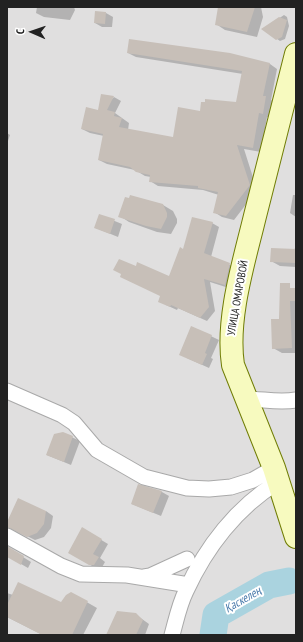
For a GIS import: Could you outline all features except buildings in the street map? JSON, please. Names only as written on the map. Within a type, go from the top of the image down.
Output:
[{"type":"street","name":"УЛИЦА ОМАРОВОЙ","points":[[296,54],[242,271],[231,333],[233,365],[245,399],[276,475],[296,537]]},
{"type":"street","points":[[7,391],[62,415],[74,423],[97,450],[144,477],[187,488],[209,489],[231,487],[276,475]]},
{"type":"street","points":[[245,399],[261,399],[282,403],[296,400]]},
{"type":"street","points":[[172,635],[189,585],[213,543],[238,514],[264,491],[276,475]]},
{"type":"street","points":[[7,536],[61,566],[82,574],[127,575],[189,585]]},
{"type":"street","points":[[139,577],[150,576],[187,559]]},
{"type":"shaded area","points":[[7,7],[296,7],[296,635],[7,635]]},
{"type":"waterway","name":"Қаскелең","points":[[213,635],[216,615],[269,585],[289,581]]}]
